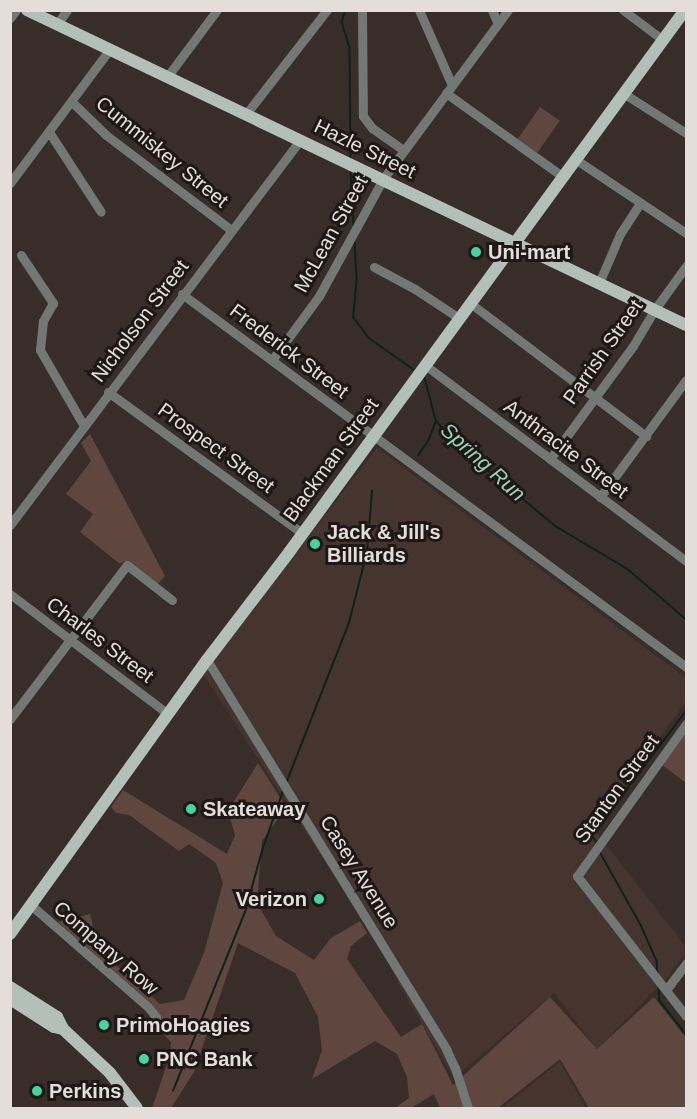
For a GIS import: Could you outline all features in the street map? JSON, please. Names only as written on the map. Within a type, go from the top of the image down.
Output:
[{"type":"main road","name":"Hazle Street","points":[[27,10],[687,325]]},
{"type":"main road","name":"Blackman Street","points":[[10,934],[207,660],[302,534],[685,10]]},
{"type":"main road","points":[[10,980],[57,1017],[63,1029],[98,1059],[137,1108]]},
{"type":"main road","points":[[10,987],[27,995]]},
{"type":"main road","points":[[10,999],[54,1027],[63,1029]]},
{"type":"street","points":[[10,18],[16,10]]},
{"type":"street","points":[[57,24],[67,10]]},
{"type":"street","points":[[167,77],[217,10]]},
{"type":"street","points":[[246,114],[327,10]]},
{"type":"street","points":[[362,10],[363,116],[372,128],[404,150]]},
{"type":"street","points":[[419,10],[449,89],[562,176]]},
{"type":"street","points":[[492,10],[498,24]]},
{"type":"street","name":"McLean Street","points":[[272,360],[319,296],[383,179],[508,10]]},
{"type":"street","points":[[623,10],[663,40]]},
{"type":"street","points":[[10,183],[110,49]]},
{"type":"street","points":[[623,93],[687,133]]},
{"type":"street","name":"Cummiskey Street","points":[[72,102],[106,135],[231,230]]},
{"type":"street","points":[[49,132],[101,212]]},
{"type":"street","name":"Nicholson Street","points":[[10,525],[300,140]]},
{"type":"street","points":[[575,159],[687,233]]},
{"type":"street","points":[[599,283],[620,234],[640,203]]},
{"type":"street","points":[[21,255],[53,303],[43,321],[40,350],[84,426]]},
{"type":"street","name":"Parrish Street","points":[[550,459],[633,346],[655,309],[687,266]]},
{"type":"street","points":[[374,267],[415,289],[459,318]]},
{"type":"street","name":"Frederick Street","points":[[182,294],[687,667]]},
{"type":"street","points":[[470,303],[646,436]]},
{"type":"street","name":"Anthracite Street","points":[[421,371],[550,459],[687,561]]},
{"type":"street","points":[[600,496],[687,380]]},
{"type":"street","name":"Prospect Street","points":[[108,392],[302,534]]},
{"type":"street","points":[[10,719],[127,565],[172,600]]},
{"type":"street","name":"Charles Street","points":[[10,594],[168,714]]},
{"type":"street","name":"Casey Avenue","points":[[207,660],[446,1049],[468,1108]]},
{"type":"street","name":"Stanton Street","points":[[663,986],[577,876],[687,724]]},
{"type":"street","name":"Company Row","points":[[32,906],[148,1007],[156,1017]]},
{"type":"street","points":[[687,963],[663,986],[687,1016]]},
{"type":"shaded area","points":[[540,107],[560,121],[537,153],[518,139]]},
{"type":"shaded area","points":[[90,434],[165,576],[158,584],[125,561],[120,564],[80,532],[93,514],[66,494],[91,461],[81,443]]},
{"type":"shaded area","points":[[377,448],[686,678],[686,702],[593,828],[686,947],[686,952],[665,980],[597,1049],[554,993],[454,1078],[374,937],[203,674]]},
{"type":"shaded area","points":[[686,729],[686,783],[661,764]]},
{"type":"shaded area","points":[[258,763],[286,807],[262,841],[257,903],[276,936],[314,960],[331,938],[360,921],[367,933],[351,946],[347,959],[401,1037],[422,1024],[453,1085],[550,997],[597,1049],[654,997],[686,1038],[686,1108],[589,1108],[560,1059],[498,1108],[440,1108],[434,1094],[411,1108],[395,1108],[409,1098],[407,1077],[397,1054],[375,1041],[312,1079],[322,1050],[318,1017],[295,973],[238,943],[194,1072],[171,1108],[152,1108],[170,1056],[171,1042],[156,1027],[160,1015],[58,922],[90,914],[94,930],[87,932],[97,948],[160,1004],[184,1000],[204,953],[223,883],[216,863],[189,844],[179,851],[129,815],[116,813],[111,807],[123,790],[227,854],[235,835],[228,811]]},
{"type":"shaded area","points":[[560,1062],[586,1108],[502,1108]]},
{"type":"waterway","name":"Spring Run","points":[[346,10],[342,22],[350,48],[351,158]]},
{"type":"waterway","name":"Spring Run","points":[[351,172],[354,224]]},
{"type":"waterway","name":"Spring Run","points":[[355,241],[357,280],[354,318],[369,338],[416,371]]},
{"type":"waterway","name":"Spring Run","points":[[425,378],[436,420],[451,440],[557,527],[629,570],[686,619]]},
{"type":"waterway","points":[[418,456],[429,439],[436,421]]},
{"type":"waterway","points":[[287,781],[349,623],[367,552],[372,491]]},
{"type":"waterway","name":"Spring Run","points":[[596,842],[592,835],[686,711]]},
{"type":"waterway","points":[[173,1091],[246,909],[262,851],[283,791]]},
{"type":"waterway","name":"Spring Run","points":[[600,852],[641,925],[657,961],[658,974]]},
{"type":"waterway","name":"Spring Run","points":[[659,988],[660,1001],[686,1034]]},
{"type":"place","name":"Uni-mart","points":[[476,252]]},
{"type":"place","name":"Jack & Jill's Billiards","points":[[315,544]]},
{"type":"place","name":"Skateaway","points":[[191,809]]},
{"type":"place","name":"Verizon","points":[[319,899]]},
{"type":"place","name":"PrimoHoagies","points":[[104,1025]]},
{"type":"place","name":"PNC Bank","points":[[144,1059]]},
{"type":"place","name":"Perkins","points":[[37,1091]]}]
